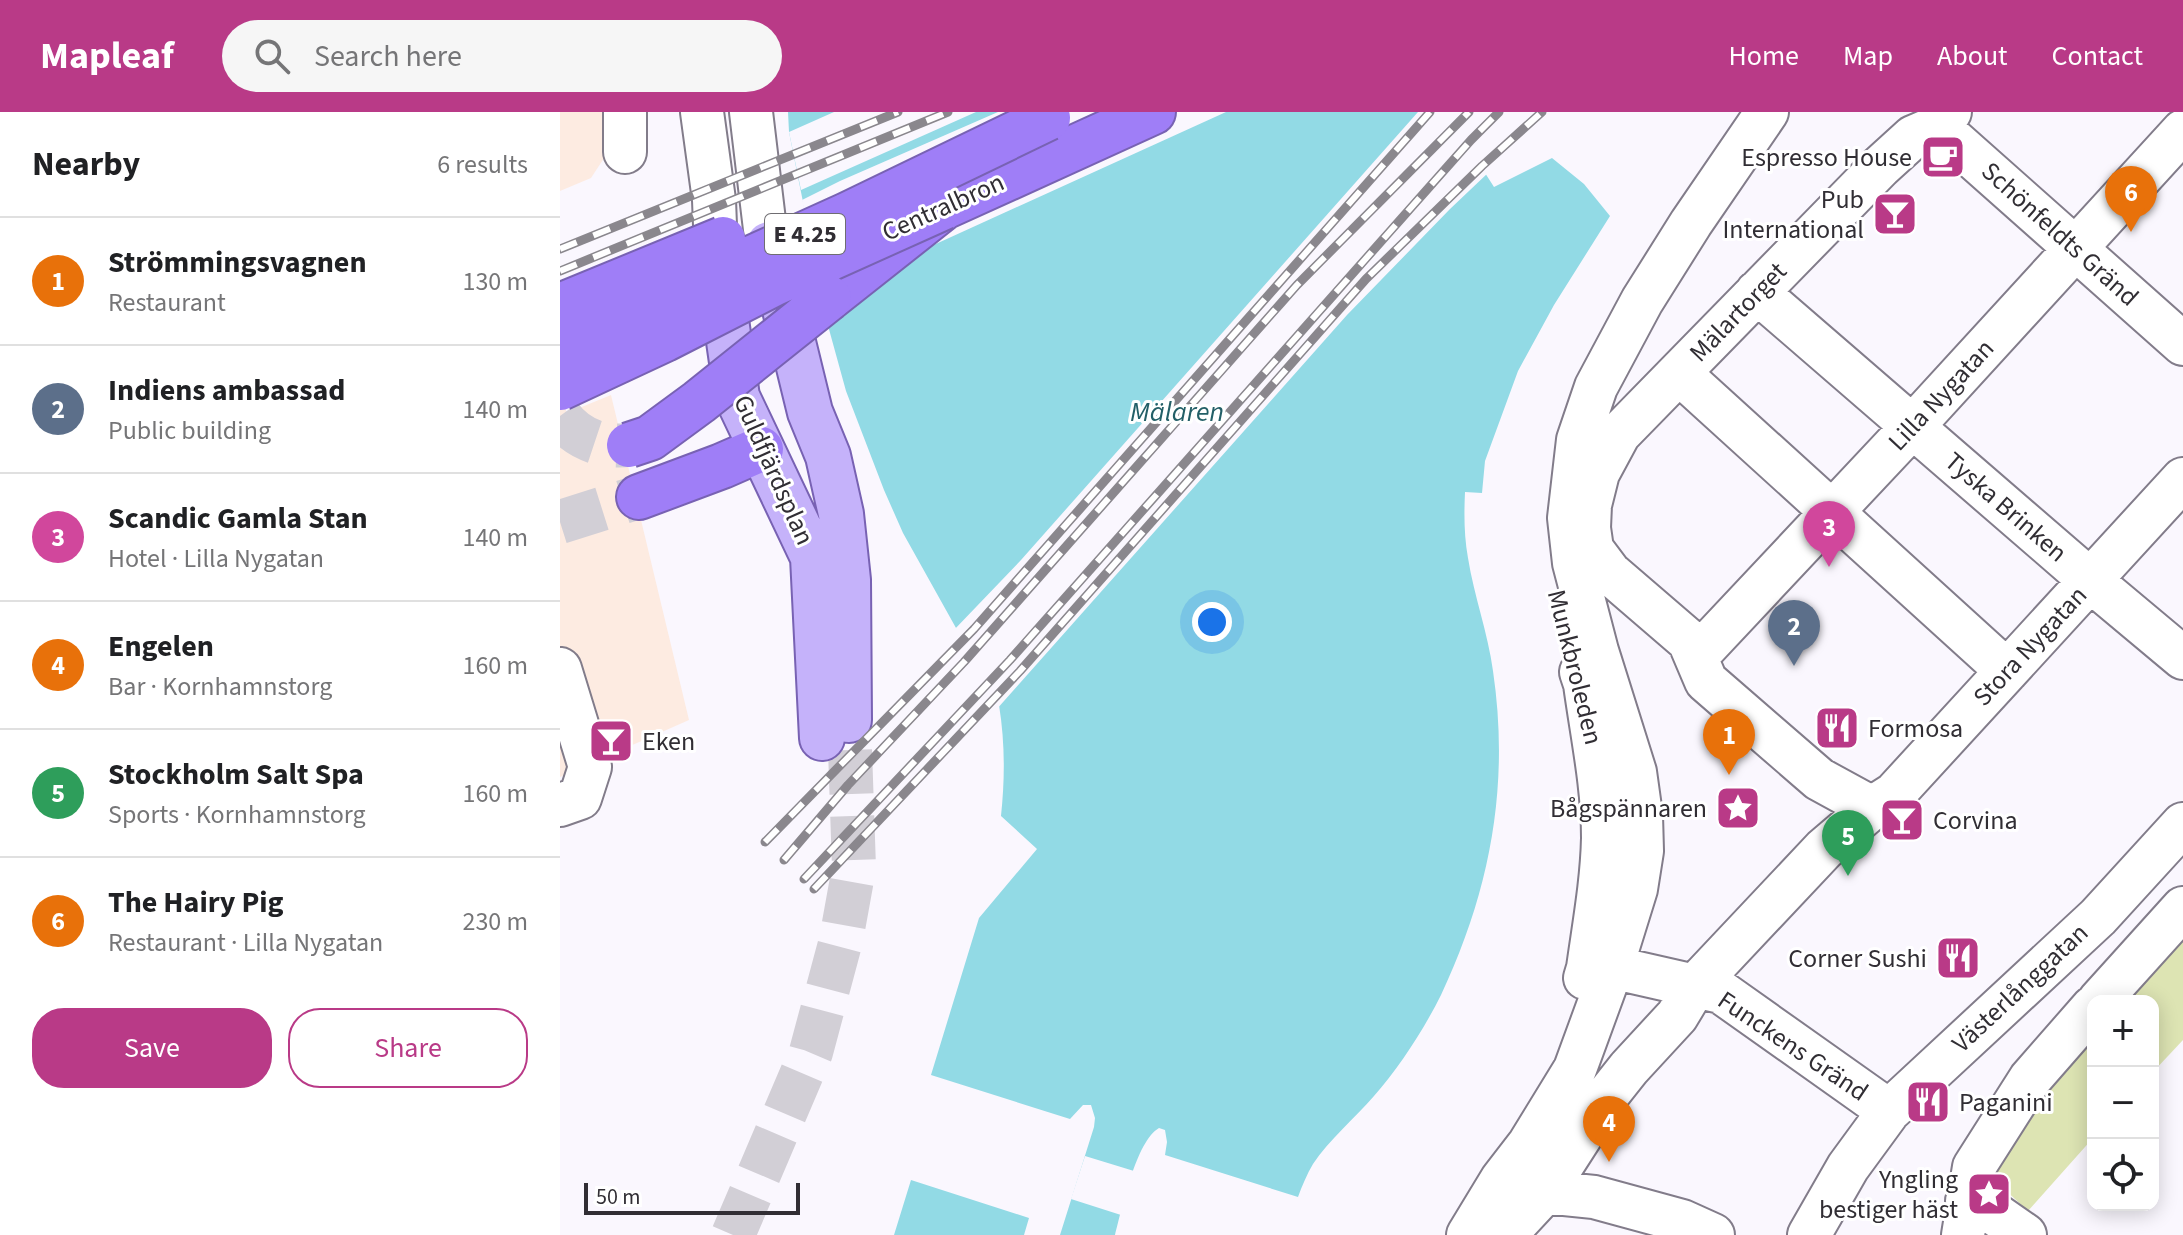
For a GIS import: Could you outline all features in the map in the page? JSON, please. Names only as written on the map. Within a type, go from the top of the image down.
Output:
[{"type":"highway","name":"Centralbron","points":[[560,388],[775,283],[1153,112]]},
{"type":"highway","points":[[560,308],[840,191],[1054,115]]},
{"type":"highway","name":"Centralbron","points":[[560,345],[847,215],[1054,115]]},
{"type":"highway","points":[[629,445],[650,438],[699,402],[944,207]]},
{"type":"highway","points":[[560,308],[716,251]]},
{"type":"highway","points":[[639,497],[761,449]]},
{"type":"main road","points":[[716,251],[765,229]]},
{"type":"main road","name":"Guldfjärdsplan","points":[[716,251],[737,397],[813,557],[835,729],[848,580],[841,514],[828,456],[810,412],[765,229]]},
{"type":"main road","points":[[761,449],[810,412]]},
{"type":"street","points":[[702,112],[714,200],[716,251]]},
{"type":"street","points":[[751,112],[765,229]]},
{"type":"street","points":[[779,112],[787,172]]},
{"type":"street","name":"Munkbroleden","points":[[1449,1235],[1480,1178],[1528,1107],[1559,1052],[1588,968],[1600,881],[1603,838],[1599,769],[1585,684],[1543,534],[1541,506],[1546,474],[1559,427],[1583,373],[1681,189],[1734,112]]},
{"type":"street","name":"Munkbroleden","points":[[1468,1235],[1575,1069],[1636,889],[1642,851],[1635,772],[1597,651],[1574,563],[1569,518],[1578,440],[1596,387],[1642,301],[1767,112]]},
{"type":"street","name":"Mälartorget","points":[[1696,657],[1689,641],[1610,573],[1592,549],[1590,505],[1598,473],[1619,434],[1757,292],[1880,167],[1913,137],[1942,120]]},
{"type":"street","name":"Schönfeldts Gränd","points":[[1942,120],[1942,130],[2183,344]]},
{"type":"street","name":"Lilla Nygatan","points":[[1696,657],[2183,131]]},
{"type":"street","name":"Tyska Brinken","points":[[1757,292],[2183,658]]},
{"type":"street","points":[[1679,373],[2007,671]]},
{"type":"street","name":"Stora Nygatan","points":[[1505,1235],[1545,1192],[1606,1097],[1677,1016],[1695,986],[1824,849],[1872,808],[1894,794],[2183,479]]},
{"type":"street","points":[[1696,657],[1706,681],[1819,779],[1872,808]]},
{"type":"street","points":[[560,669],[590,767],[570,802]]},
{"type":"street","points":[[1819,779],[1824,849]]},
{"type":"street","name":"Västerlånggatan","points":[[1809,1235],[1848,1167],[1889,1111],[2098,917],[2183,824]]},
{"type":"street","points":[[2104,995],[2183,908]]},
{"type":"street","name":"Funckens Gränd","points":[[1611,967],[1721,992],[1889,1111]]},
{"type":"street","points":[[2025,1235],[1989,1210],[1965,1218],[1974,1167],[2030,1079],[2087,1014]]},
{"type":"street","points":[[1502,1179],[1545,1192],[1594,1197],[1682,1221],[1713,1235]]},
{"type":"shaded area","points":[[560,112],[608,112],[610,149],[591,178],[560,191]]},
{"type":"shaded area","points":[[611,395],[689,720],[560,777],[560,396],[567,413]]},
{"type":"green space","points":[[2183,916],[2183,1040],[2159,1066],[2159,995],[2115,995]]},
{"type":"green space","points":[[2087,1030],[2087,1145],[2028,1211],[1989,1175]]},
{"type":"water","name":"Mälaren","points":[[788,112],[1446,112],[1494,187],[1552,158],[1584,184],[1610,216],[1554,305],[1518,371],[1485,461],[1482,493],[1465,492],[1467,550],[1493,671],[1499,756],[1492,837],[1472,917],[1441,995],[1419,1035],[1383,1085],[1319,1155],[1298,1197],[1165,1155],[1165,1130],[1159,1128],[1143,1147],[1137,1161],[1115,1235],[1060,1235],[1094,1127],[1091,1105],[1083,1105],[1070,1119],[931,1075],[979,918],[1037,849],[1001,816],[1004,760],[999,705],[903,533],[846,391],[827,322],[789,132]]},
{"type":"water","points":[[911,1180],[1029,1218],[1024,1235],[894,1235]]},
{"type":"pier","points":[[834,112],[976,112],[801,190],[789,132]]},
{"type":"pier","points":[[998,112],[1226,112],[905,258],[827,317],[802,200]]},
{"type":"pier","points":[[1418,112],[1451,112],[1489,172],[1347,315],[996,710],[953,631],[1021,560]]},
{"type":"pier","points":[[1085,1156],[1134,1171],[1121,1215],[1071,1199]]},
{"type":"tunnel","points":[[560,416],[574,431],[591,440],[609,445],[629,445]]},
{"type":"tunnel","points":[[560,522],[639,497]]},
{"type":"tunnel","points":[[733,1235],[811,1052],[841,940],[854,868],[849,720]]},
{"type":"railway","points":[[560,249],[898,112]]},
{"type":"railway","points":[[560,271],[948,112]]},
{"type":"railway","points":[[765,842],[974,629],[1430,112]]},
{"type":"railway","points":[[784,860],[848,785],[964,662],[1297,285],[1469,112]]},
{"type":"railway","points":[[804,879],[1010,660],[1499,112]]},
{"type":"railway","points":[[814,889],[1020,671],[1366,279],[1542,112]]},
{"type":"place","name":"Espresso House","points":[[1943,157]]},
{"type":"place","name":"Pub International","points":[[1895,214]]},
{"type":"place","name":"The Hairy Pig","points":[[2131,232]]},
{"type":"place","name":"Scandic Gamla Stan","points":[[1829,567]]},
{"type":"place","name":"Indiens ambassad","points":[[1794,666]]},
{"type":"place","name":"Formosa","points":[[1837,728]]},
{"type":"place","name":"Eken","points":[[611,741]]},
{"type":"place","name":"Strömmingsvagnen","points":[[1729,775]]},
{"type":"place","name":"Bågspännaren","points":[[1738,808]]},
{"type":"place","name":"Corvina","points":[[1902,820]]},
{"type":"place","name":"Stockholm Salt Spa","points":[[1848,876]]},
{"type":"place","name":"Corner Sushi","points":[[1958,958]]},
{"type":"place","name":"Paganini","points":[[1928,1102]]},
{"type":"place","name":"Engelen","points":[[1609,1162]]},
{"type":"place","name":"Yngling bestiger häst","points":[[1989,1194]]}]
